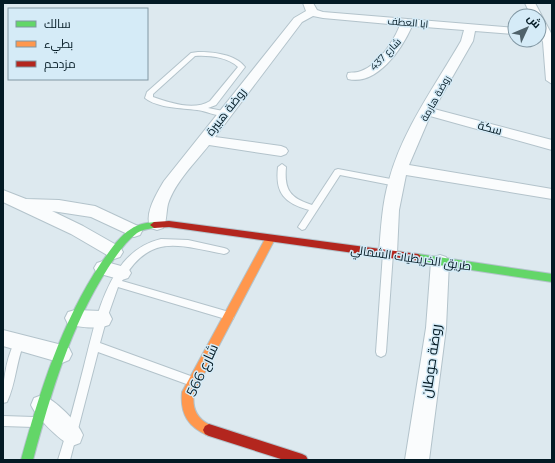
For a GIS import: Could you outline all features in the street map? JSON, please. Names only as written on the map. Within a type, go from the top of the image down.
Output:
[{"type":"street","name":"ابا العطف","points":[[310,7],[323,15],[371,15],[407,22],[507,30]]},
{"type":"street","name":"روضة هبيرة","points":[[157,224],[159,209],[164,195],[298,20],[310,7]]},
{"type":"street","name":"شارع 437","points":[[353,76],[364,74],[373,70],[402,35],[407,22]]},
{"type":"street","name":"روضة هارمة","points":[[388,253],[390,222],[398,176],[411,141],[467,41],[470,27]]},
{"type":"street","points":[[547,37],[550,48],[552,80]]},
{"type":"street","name":"سكة","points":[[427,111],[552,145]]},
{"type":"street","points":[[205,140],[281,151]]},
{"type":"street","points":[[398,176],[552,194]]},
{"type":"street","points":[[3,195],[76,230],[114,252]]},
{"type":"street","points":[[22,204],[62,206],[95,212],[134,231]]},
{"type":"street","points":[[27,459],[40,414],[75,318],[90,287],[124,239],[134,231],[157,224]]},
{"type":"street","name":"طريق الخريطيات الشمالي","points":[[157,224],[169,224],[270,239],[388,253],[552,278]]},
{"type":"street","name":"شارع 566","points":[[270,239],[188,392],[187,405],[191,418],[201,427],[302,460]]},
{"type":"street","name":"روضة حوطان","points":[[417,460],[436,328],[440,262]]},
{"type":"street","points":[[102,268],[119,278]]},
{"type":"street","points":[[75,318],[102,319]]},
{"type":"street","points":[[11,341],[62,354]]},
{"type":"street","points":[[40,414],[72,435]]},
{"type":"lane","points":[[198,109],[207,107],[213,103],[241,69],[240,62],[204,54],[193,54],[147,94],[151,99],[198,109],[225,114]]},
{"type":"lane","points":[[282,167],[281,181],[288,198],[294,203],[313,208]]},
{"type":"lane","points":[[302,227],[313,208],[338,172],[398,176]]},
{"type":"lane","points":[[64,460],[72,435],[106,303],[119,278],[136,254],[143,249],[160,243],[169,242],[224,251]]},
{"type":"lane","points":[[382,352],[388,253]]},
{"type":"lane","points":[[119,278],[229,316]]},
{"type":"lane","points":[[3,398],[9,384],[13,357],[11,341]]},
{"type":"lane","points":[[95,346],[194,382]]},
{"type":"lane","points":[[3,421],[40,414]]},
{"type":"traffic: fast","points":[[27,460],[50,381],[70,330],[82,305],[95,281],[123,240],[136,230],[154,225]]},
{"type":"traffic: fast","points":[[418,258],[552,278]]},
{"type":"traffic: slow","points":[[209,430],[198,424],[191,416],[187,399],[188,392],[270,239]]},
{"type":"traffic: jam","points":[[154,225],[169,224],[418,258]]},
{"type":"traffic: jam","points":[[209,430],[302,460]]}]
